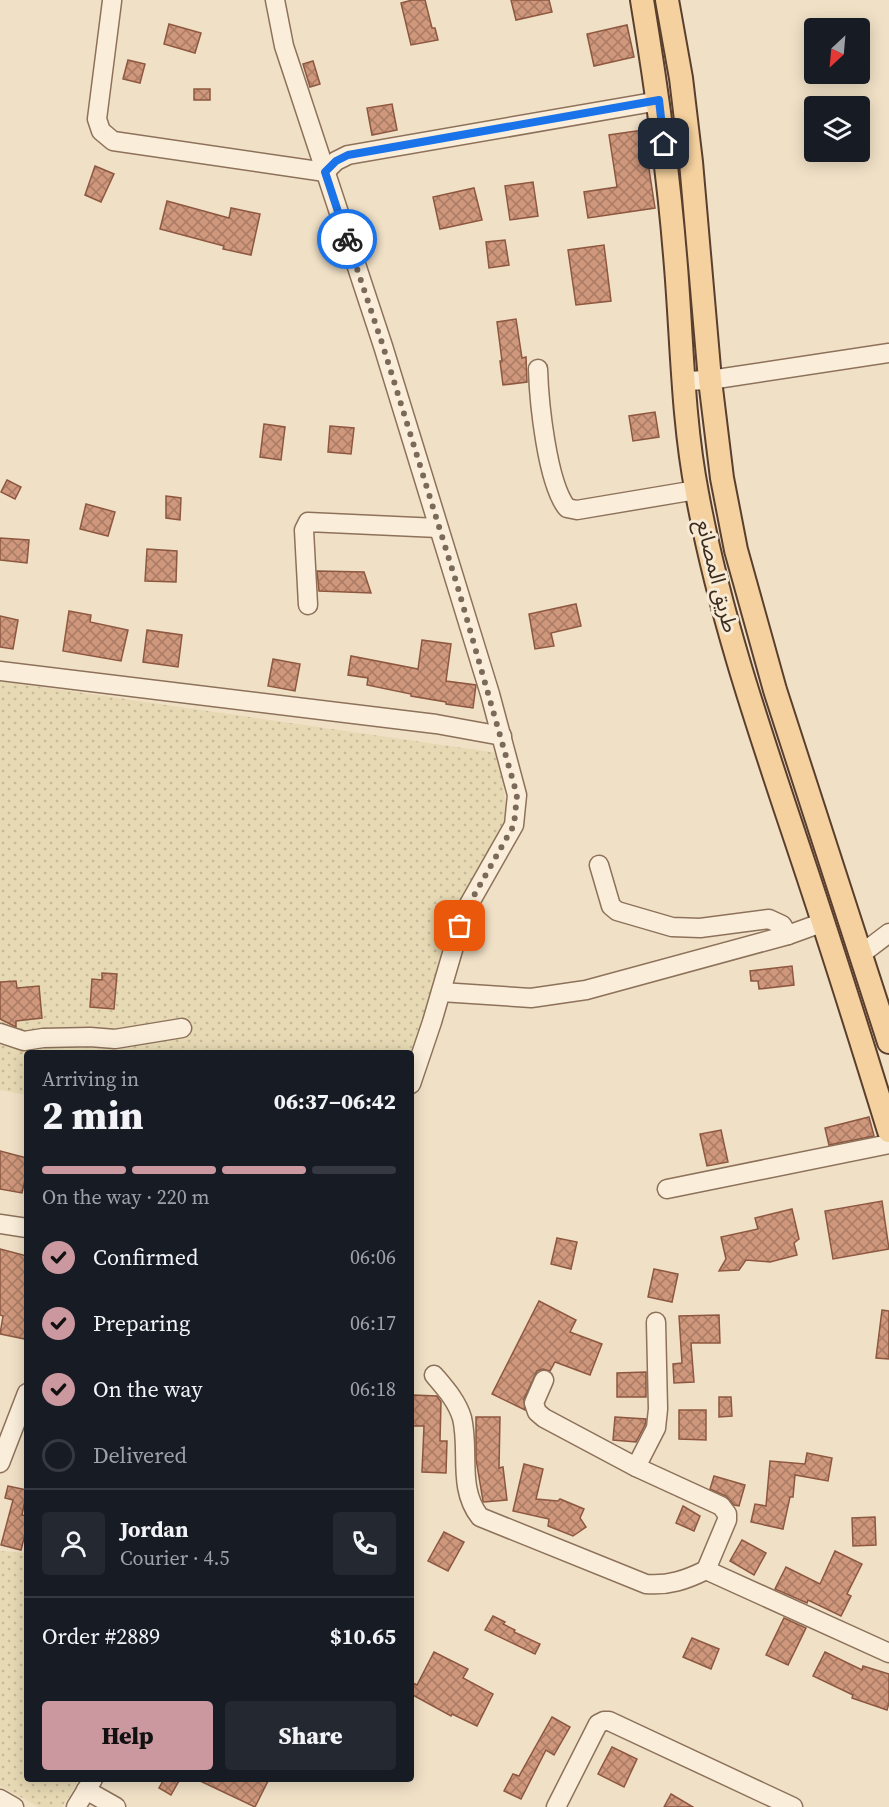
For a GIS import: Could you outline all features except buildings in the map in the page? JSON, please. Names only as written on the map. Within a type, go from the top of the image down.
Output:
[{"type":"main road","name":"طريق المصانع","points":[[642,0],[659,100],[696,490],[710,558],[749,699],[824,922],[889,1131]]},
{"type":"main road","name":"طريق المصانع","points":[[667,0],[681,78],[691,162],[710,380],[722,478],[736,550],[775,690],[889,1042]]},
{"type":"street","points":[[275,0],[284,46],[383,346],[502,736],[517,795],[514,825],[468,906],[456,937],[414,1075]]},
{"type":"street","points":[[112,1],[97,119],[101,131],[113,141],[325,172]]},
{"type":"street","points":[[325,172],[336,161],[348,155],[659,100]]},
{"type":"street","points":[[684,381],[710,380],[889,353]]},
{"type":"street","points":[[538,369],[549,460],[560,500],[567,508],[577,510],[696,490]]},
{"type":"street","points":[[308,605],[304,530],[308,522],[438,528]]},
{"type":"street","points":[[0,671],[436,724],[502,736]]},
{"type":"street","points":[[599,865],[611,906],[617,911],[672,927],[700,928],[769,919],[782,925],[788,935]]},
{"type":"street","points":[[441,992],[531,998],[586,990],[788,935],[824,922]]},
{"type":"street","points":[[860,955],[889,933]]},
{"type":"street","points":[[0,1033],[24,1041],[43,1038],[115,1039],[182,1028]]},
{"type":"street","points":[[667,1189],[889,1144]]},
{"type":"street","points":[[0,1224],[24,1228]]},
{"type":"street","points":[[636,1467],[656,1428],[656,1322]]},
{"type":"street","points":[[434,1376],[450,1393],[461,1416],[467,1494],[472,1507],[480,1516],[646,1584],[660,1586],[673,1583],[706,1570],[727,1520],[727,1514],[721,1506],[636,1467],[544,1418],[537,1412],[534,1403],[544,1380]]},
{"type":"street","points":[[0,1463],[24,1401]]},
{"type":"street","points":[[706,1570],[889,1653]]},
{"type":"street","points":[[556,1807],[598,1725],[604,1721],[609,1721],[756,1800],[793,1807]]},
{"type":"street","points":[[76,1807],[89,1785],[116,1807]]},
{"type":"street","points":[[0,1799],[15,1807]]},
{"type":"shaded area","points":[[0,681],[498,753],[507,813],[413,1050],[24,1050],[24,1094],[0,1090]]},
{"type":"shaded area","points":[[0,1551],[24,1553],[24,1782],[78,1782],[62,1807],[39,1807],[0,1786]]},
{"type":"way so far","points":[[347,239],[383,346],[458,588],[517,795],[514,825],[468,906],[460,926]]},
{"type":"route","points":[[347,239],[325,172],[336,161],[348,155],[659,100],[664,144]]}]
